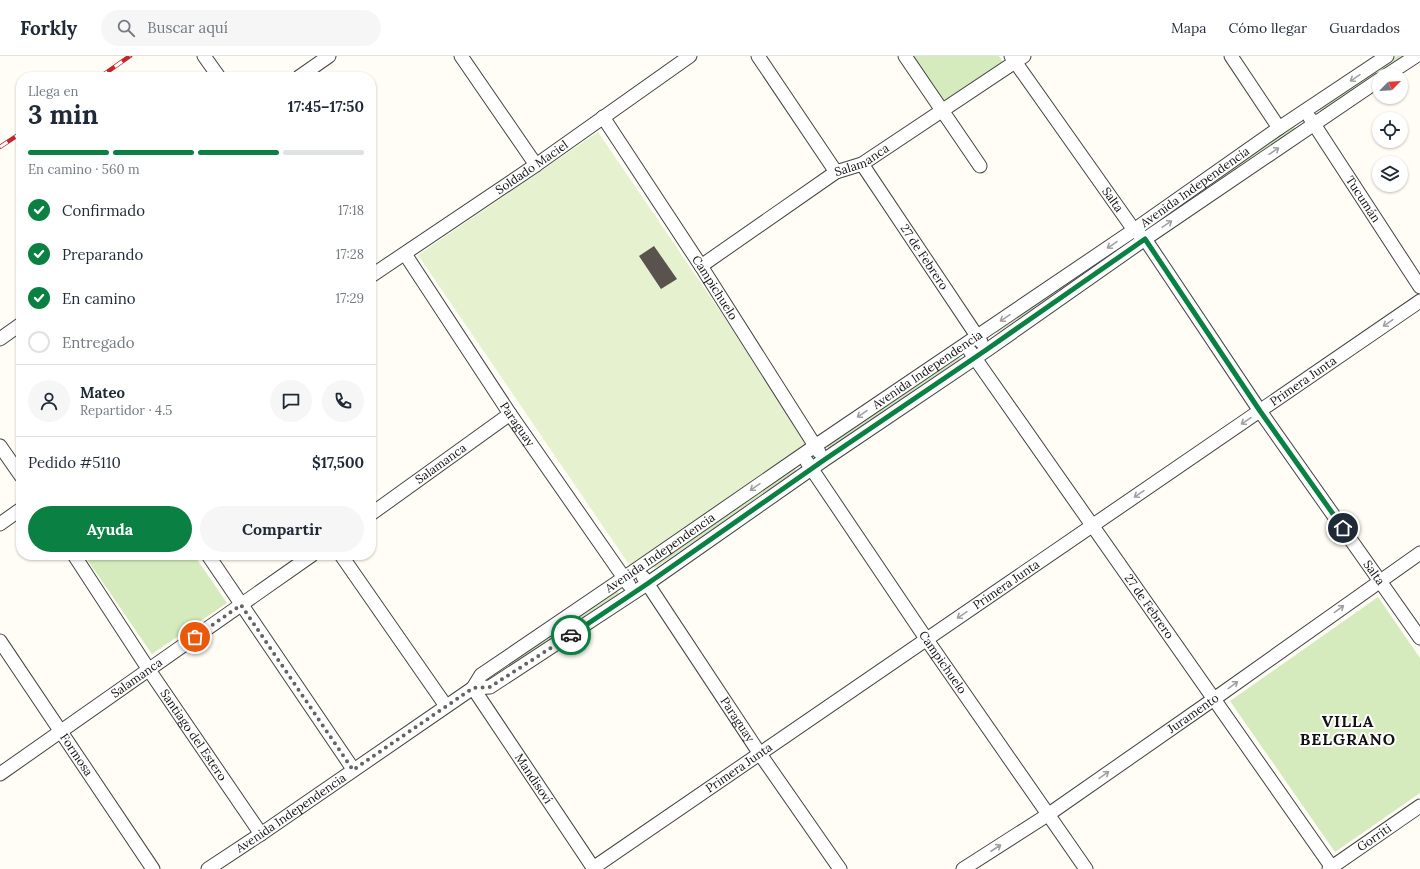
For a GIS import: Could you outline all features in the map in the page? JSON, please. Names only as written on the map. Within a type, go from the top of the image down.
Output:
[{"type":"street","points":[[204,56],[215,72]]},
{"type":"street","points":[[306,72],[329,56]]},
{"type":"street","points":[[461,56],[536,165]]},
{"type":"street","name":"Soldado Maciel","points":[[376,273],[536,165],[690,56]]},
{"type":"street","points":[[758,56],[836,172]]},
{"type":"street","points":[[905,56],[980,166]]},
{"type":"street","points":[[1231,56],[1279,128]]},
{"type":"street","name":"Avenida Independencia","points":[[208,869],[473,688],[481,675],[624,577],[638,569],[801,455],[1134,230],[1279,128],[1306,112],[1388,56]]},
{"type":"street","points":[[1398,68],[1416,56]]},
{"type":"street","name":"Salamanca","points":[[701,266],[836,172],[862,164],[1017,58]]},
{"type":"street","name":"Salta","points":[[1017,58],[1134,230],[1145,239],[1260,411],[1420,638]]},
{"type":"street","name":"Avenida Independencia","points":[[473,688],[490,687],[635,593],[812,468],[975,358],[1145,239],[1372,85]]},
{"type":"street","name":"Tucumán","points":[[1306,112],[1420,287]]},
{"type":"street","name":"Campichuelo","points":[[603,117],[701,266],[824,460]]},
{"type":"street","name":"27 de Febrero","points":[[862,164],[986,350]]},
{"type":"street","name":"Paraguay","points":[[405,254],[510,414],[635,593]]},
{"type":"street","name":"Primera Junta","points":[[593,869],[1420,301]]},
{"type":"street","points":[[0,339],[16,328]]},
{"type":"street","name":"27 de Febrero","points":[[966,344],[1331,868]]},
{"type":"street","name":"Salamanca","points":[[376,510],[510,414]]},
{"type":"street","points":[[0,446],[16,469]]},
{"type":"street","name":"Campichuelo","points":[[801,455],[812,468],[926,640],[1086,869]]},
{"type":"street","points":[[0,524],[16,513]]},
{"type":"street","name":"Juramento","points":[[963,869],[1049,814],[1420,553]]},
{"type":"street","name":"Santiago del Estero","points":[[77,560],[149,670],[260,834]]},
{"type":"street","points":[[211,560],[353,770]]},
{"type":"street","name":"Salamanca","points":[[0,774],[305,560]]},
{"type":"street","points":[[344,560],[446,706]]},
{"type":"street","name":"Paraguay","points":[[638,569],[760,754],[840,869]]},
{"type":"street","name":"Formosa","points":[[0,641],[153,869]]},
{"type":"street","name":"Mandisoví","points":[[473,688],[593,869]]},
{"type":"street","name":"Gorriti","points":[[1331,868],[1420,806]]},
{"type":"green space","points":[[913,56],[999,56],[1003,62],[945,102]]},
{"type":"green space","points":[[1397,56],[1404,56],[1386,68],[1379,68]]},
{"type":"green space","points":[[1372,73],[1372,78],[1321,112],[1319,108]]},
{"type":"green space","points":[[1294,126],[1296,129],[1153,227],[1151,223]]},
{"type":"green space","points":[[598,132],[810,443],[630,566],[418,255]]},
{"type":"green space","points":[[1127,241],[1129,244],[997,333],[995,330]]},
{"type":"green space","points":[[959,357],[961,360],[829,449],[827,446]]},
{"type":"green space","points":[[795,469],[797,472],[655,568],[652,565]]},
{"type":"green space","points":[[87,560],[197,560],[227,603],[152,654]]},
{"type":"green space","points":[[617,590],[619,594],[487,682],[485,679]]},
{"type":"green space","points":[[1378,597],[1420,658],[1420,793],[1335,852],[1230,701]]},
{"type":"building","points":[[654,246],[677,279],[661,289],[639,256]]},
{"type":"railway","points":[[107,72],[130,56]]},
{"type":"railway","points":[[0,147],[16,136]]},
{"type":"way so far","points":[[195,637],[241,605],[353,770],[473,688],[490,687],[571,635]]},
{"type":"district","name":"VILLA BELGRANO","points":[[1348,730]]},
{"type":"route","points":[[571,635],[1145,239],[1260,411],[1343,528]]}]
